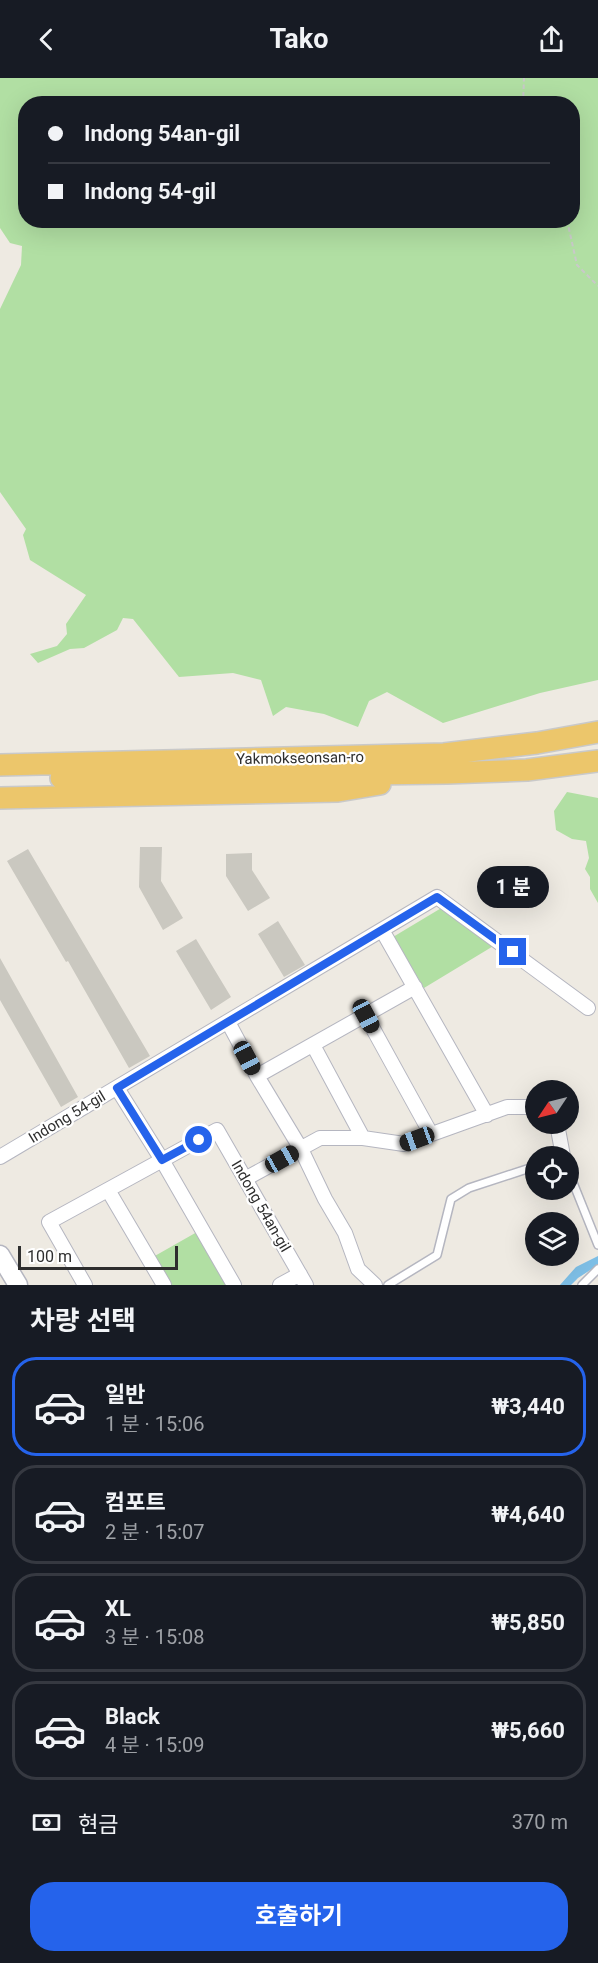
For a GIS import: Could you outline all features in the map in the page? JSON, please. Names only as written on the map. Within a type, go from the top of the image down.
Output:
[{"type":"highway","name":"Yakmokseonsan-ro","points":[[0,779],[445,764],[598,732]]},
{"type":"highway","points":[[0,753],[205,747],[445,764]]},
{"type":"highway","name":"Yakmokseonsan-ro","points":[[0,765],[445,764],[527,770],[598,761]]},
{"type":"highway","points":[[0,798],[338,792],[445,764]]},
{"type":"main road","points":[[0,1255],[18,1285]]},
{"type":"street","name":"Indong 54-gil","points":[[0,1157],[437,897],[593,1009]]},
{"type":"street","points":[[382,930],[487,1114]]},
{"type":"street","points":[[257,1076],[415,987]]},
{"type":"street","points":[[366,1016],[431,1134]]},
{"type":"street","points":[[228,1022],[301,1149],[325,1199],[345,1233],[358,1269],[375,1285]]},
{"type":"street","points":[[314,1045],[363,1138]]},
{"type":"street","points":[[117,1088],[162,1160],[234,1285]]},
{"type":"street","points":[[245,1179],[321,1138],[363,1138],[404,1144],[507,1107],[525,1107]]},
{"type":"street","name":"Indong 54an-gil","points":[[85,1285],[49,1222],[218,1130],[303,1279],[280,1285]]},
{"type":"street","points":[[108,1190],[164,1285]]},
{"type":"lane","points":[[388,1285],[437,1255],[451,1199],[469,1188],[525,1170]]},
{"type":"lane","points":[[579,1199],[598,1245]]},
{"type":"lane","points":[[582,1285],[598,1269]]},
{"type":"path","points":[[523,96],[524,78]]},
{"type":"path","points":[[569,228],[577,265],[598,286]]},
{"type":"green space","points":[[0,78],[598,78],[598,680],[540,693],[443,723],[387,692],[369,701],[358,727],[324,714],[286,707],[273,716],[261,680],[233,673],[179,677],[133,619],[123,618],[117,630],[84,648],[70,649],[38,663],[30,654],[57,646],[67,634],[66,624],[86,595],[30,560],[23,535],[26,529],[0,492],[0,309],[21,265],[22,246],[10,243],[0,228]]},
{"type":"green space","points":[[567,792],[598,798],[598,903],[590,889],[590,877],[585,869],[589,858],[586,841],[572,839],[556,830],[554,811]]},
{"type":"green space","points":[[443,907],[500,942],[424,988],[393,937]]},
{"type":"green space","points":[[197,1232],[228,1285],[170,1285],[153,1257]]},
{"type":"water","points":[[598,1256],[598,1265],[571,1285],[560,1285],[576,1267]]},
{"type":"building","points":[[140,847],[162,847],[161,881],[183,918],[163,930],[139,887]]},
{"type":"building","points":[[28,849],[150,1056],[129,1068],[7,861]]},
{"type":"building","points":[[252,853],[252,870],[270,898],[248,911],[226,876],[226,854]]},
{"type":"building","points":[[278,921],[305,965],[284,977],[258,934]]},
{"type":"building","points":[[196,939],[231,997],[211,1010],[176,951]]},
{"type":"building","points":[[0,958],[78,1097],[61,1107],[0,1000]]},
{"type":"route","points":[[199,1140],[162,1160],[117,1088],[437,897],[513,952]]}]
